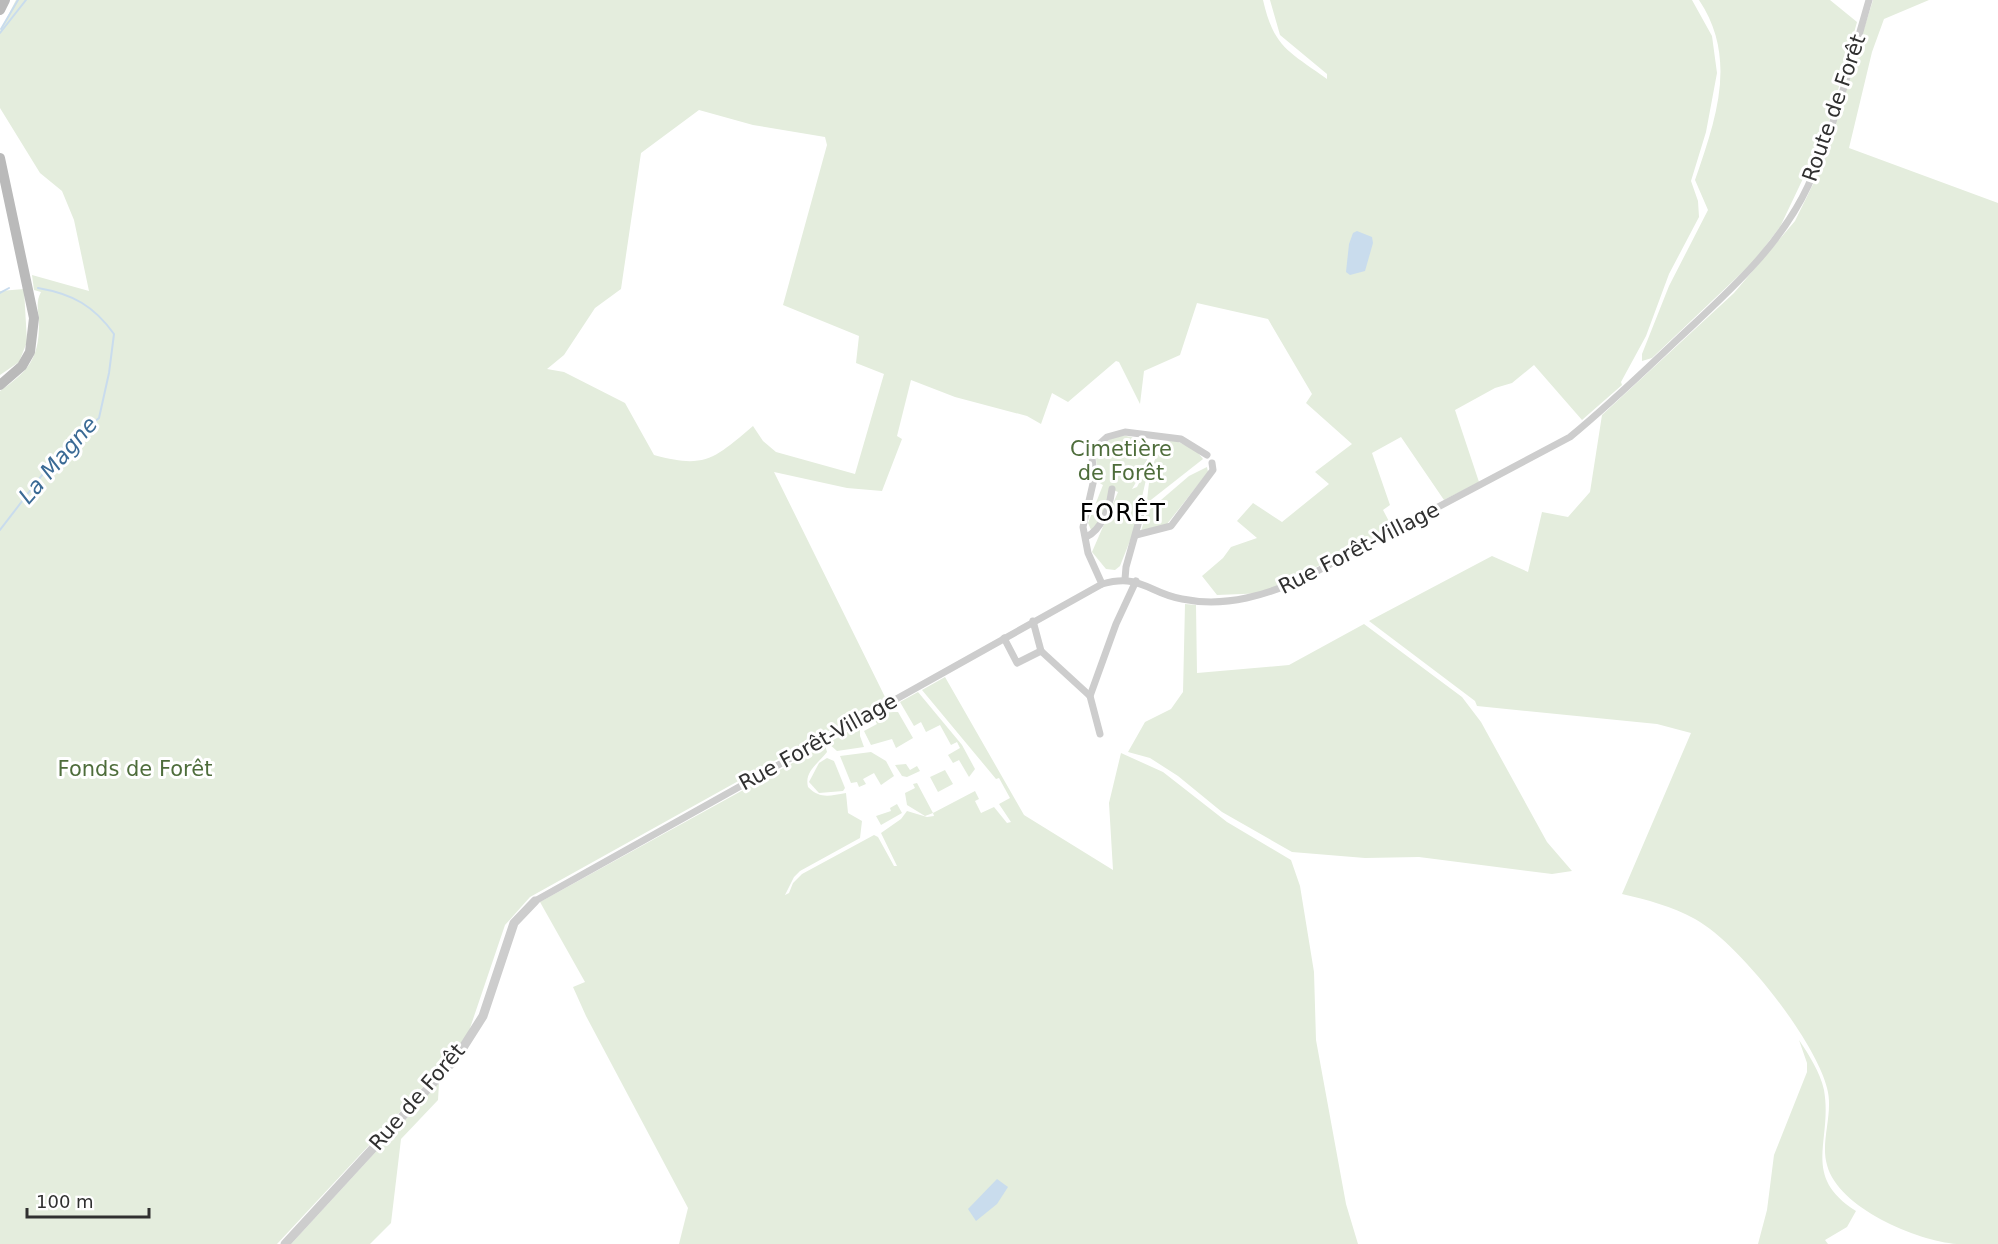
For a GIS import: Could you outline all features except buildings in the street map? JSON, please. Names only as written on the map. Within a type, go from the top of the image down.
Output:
[{"type":"main road","points":[[0,10],[5,0]]},
{"type":"main road","points":[[0,158],[32,306],[34,337],[22,366],[0,385]]},
{"type":"street","name":"Route de Forêt","points":[[1570,437],[1597,415],[1740,280],[1772,244],[1808,187],[1827,139],[1869,0]]},
{"type":"street","points":[[1102,584],[1088,553],[1083,527],[1094,479],[1092,457],[1096,447],[1116,432],[1163,435],[1181,439],[1207,455]]},
{"type":"street","name":"Rue Forêt-Village","points":[[535,901],[1102,584],[1125,579],[1136,581],[1180,599],[1225,601],[1266,595],[1308,576],[1570,437]]},
{"type":"street","points":[[1136,535],[1171,526],[1213,470],[1212,463]]},
{"type":"street","points":[[1086,537],[1096,533],[1101,524],[1112,489]]},
{"type":"street","points":[[1125,579],[1126,567],[1142,510]]},
{"type":"street","points":[[1090,696],[1116,624],[1136,581]]},
{"type":"street","points":[[1033,621],[1041,651],[1090,696],[1100,734]]},
{"type":"street","points":[[1004,638],[1017,663],[1041,651]]},
{"type":"street","name":"Rue de Forêt","points":[[285,1244],[457,1057],[483,1016],[514,923],[535,901]]},
{"type":"green space","name":"Fonds de Forêt","points":[[16,0],[1263,0],[1272,29],[1278,39],[1293,54],[1327,79],[1327,74],[1280,35],[1270,0],[1692,0],[1712,36],[1717,73],[1706,132],[1691,181],[1698,201],[1699,217],[1669,274],[1646,336],[1621,382],[1622,385],[1582,420],[1534,365],[1512,383],[1495,388],[1455,410],[1479,482],[1444,500],[1401,437],[1372,453],[1390,505],[1383,510],[1392,527],[1267,593],[1217,595],[1202,576],[1223,558],[1231,547],[1257,538],[1237,521],[1253,503],[1282,522],[1329,484],[1315,472],[1352,444],[1306,403],[1312,394],[1268,319],[1197,303],[1180,355],[1144,371],[1140,404],[1119,362],[1116,361],[1068,402],[1052,393],[1041,424],[1027,416],[955,397],[911,380],[897,436],[902,439],[882,491],[847,488],[774,472],[886,699],[530,897],[505,925],[468,1034],[440,1069],[277,1244],[0,1244],[0,391],[30,364],[37,347],[38,304],[41,292],[34,290],[32,275],[89,291],[74,220],[62,191],[40,173],[0,108],[0,31]],"holes":[[[699,110],[753,125],[825,137],[827,145],[783,305],[859,336],[856,363],[884,374],[855,474],[776,452],[763,441],[753,426],[728,446],[708,458],[686,461],[654,455],[625,403],[564,372],[547,369],[564,355],[595,308],[621,289],[641,153]]]},
{"type":"green space","points":[[1699,0],[1830,0],[1857,22],[1828,126],[1780,227],[1753,262],[1652,358],[1642,361],[1642,354],[1669,286],[1708,210],[1695,180],[1716,112],[1720,89],[1720,66],[1718,44],[1711,22]]},
{"type":"green space","points":[[1873,0],[1929,0],[1884,19],[1872,52],[1849,148],[1998,203],[1998,1244],[1957,1244],[1921,1236],[1881,1220],[1846,1195],[1834,1181],[1825,1156],[1829,1107],[1827,1088],[1820,1068],[1792,1020],[1753,970],[1713,931],[1686,914],[1622,894],[1691,733],[1657,724],[1477,706],[1475,701],[1369,621],[1492,556],[1528,572],[1542,512],[1568,517],[1590,492],[1602,415],[1734,293],[1795,221],[1819,172]]},
{"type":"green space","points":[[24,289],[27,342],[19,362],[0,375],[0,291]]},
{"type":"green space","name":"Cimetière de Forêt","points":[[1117,435],[1141,441],[1148,453],[1144,469],[1132,489],[1137,487],[1150,462],[1135,528],[1120,566],[1115,570],[1106,569],[1092,552],[1118,492],[1111,489],[1100,522],[1092,532],[1088,523],[1103,485],[1098,482],[1096,459],[1100,445]]},
{"type":"green space","points":[[1171,439],[1195,449],[1203,459],[1147,503],[1155,459],[1159,451]]},
{"type":"green space","points":[[1207,467],[1208,472],[1167,524],[1141,531],[1147,512],[1189,476]]},
{"type":"green space","points":[[1185,604],[1196,605],[1197,673],[1289,665],[1364,624],[1462,697],[1481,722],[1547,842],[1572,871],[1552,874],[1419,857],[1365,858],[1292,852],[1222,812],[1178,776],[1150,758],[1128,752],[1145,722],[1171,709],[1183,692]]},
{"type":"green space","points":[[945,677],[1024,815],[1113,870],[1109,803],[1121,753],[1163,772],[1227,822],[1291,860],[1300,886],[1314,972],[1316,1040],[1346,1204],[1358,1244],[679,1244],[688,1208],[586,1016],[573,987],[585,982],[540,902],[825,745],[827,752],[810,772],[808,787],[821,795],[846,793],[848,813],[862,821],[860,838],[800,871],[794,877],[785,895],[789,893],[793,883],[802,874],[874,835],[878,837],[894,866],[897,866],[881,833],[901,819],[907,811],[927,817],[934,816],[933,813],[975,791],[979,799],[975,801],[981,813],[994,807],[1007,823],[1011,822],[999,804],[1010,798],[999,778],[996,779],[922,690]]},
{"type":"green space","points":[[918,692],[962,745],[975,769],[969,777],[959,760],[953,763],[948,755],[960,748],[957,742],[951,745],[940,725],[926,732],[921,722],[914,726],[900,702]]},
{"type":"green space","points":[[889,708],[893,712],[898,712],[913,738],[896,748],[892,739],[871,745],[864,731],[877,724],[873,717]]},
{"type":"green space","points":[[860,725],[860,736],[864,747],[837,751],[828,743]]},
{"type":"green space","points":[[871,752],[886,761],[894,776],[881,785],[874,773],[863,779],[866,784],[859,787],[857,782],[851,783],[840,756]]},
{"type":"green space","points":[[827,758],[834,761],[845,788],[843,791],[819,793],[809,782],[819,763]]},
{"type":"green space","points":[[906,764],[910,770],[917,766],[920,771],[907,777],[902,776],[895,765]]},
{"type":"green space","points":[[945,770],[953,784],[938,792],[930,777]]},
{"type":"green space","points":[[917,783],[933,813],[925,816],[907,805],[905,793],[915,788],[913,784]]},
{"type":"green space","points":[[897,804],[902,813],[881,825],[876,816],[891,811],[890,808]]},
{"type":"green space","points":[[1799,1040],[1817,1070],[1824,1090],[1826,1108],[1822,1156],[1824,1171],[1829,1184],[1839,1198],[1856,1211],[1847,1227],[1825,1240],[1828,1244],[1758,1244],[1767,1210],[1774,1155],[1807,1072],[1807,1063]]},
{"type":"green space","points":[[439,1083],[438,1100],[401,1139],[391,1223],[370,1244],[291,1244]]},
{"type":"water","points":[[1357,231],[1372,237],[1373,243],[1365,271],[1350,275],[1346,272],[1349,244],[1353,233]]},
{"type":"water","points":[[997,1179],[1008,1187],[997,1204],[976,1221],[968,1209]]},
{"type":"waterway","name":"La Magne","points":[[1,29],[18,0]]},
{"type":"waterway","name":"La Magne","points":[[0,33],[26,0]]},
{"type":"waterway","name":"La Magne","points":[[0,293],[9,288]]},
{"type":"waterway","name":"La Magne","points":[[0,530],[62,449],[99,418],[109,373],[114,334],[106,324],[82,303],[62,294],[38,288]]},
{"type":"district","name":"FORÊT","points":[[1123,513]]}]
